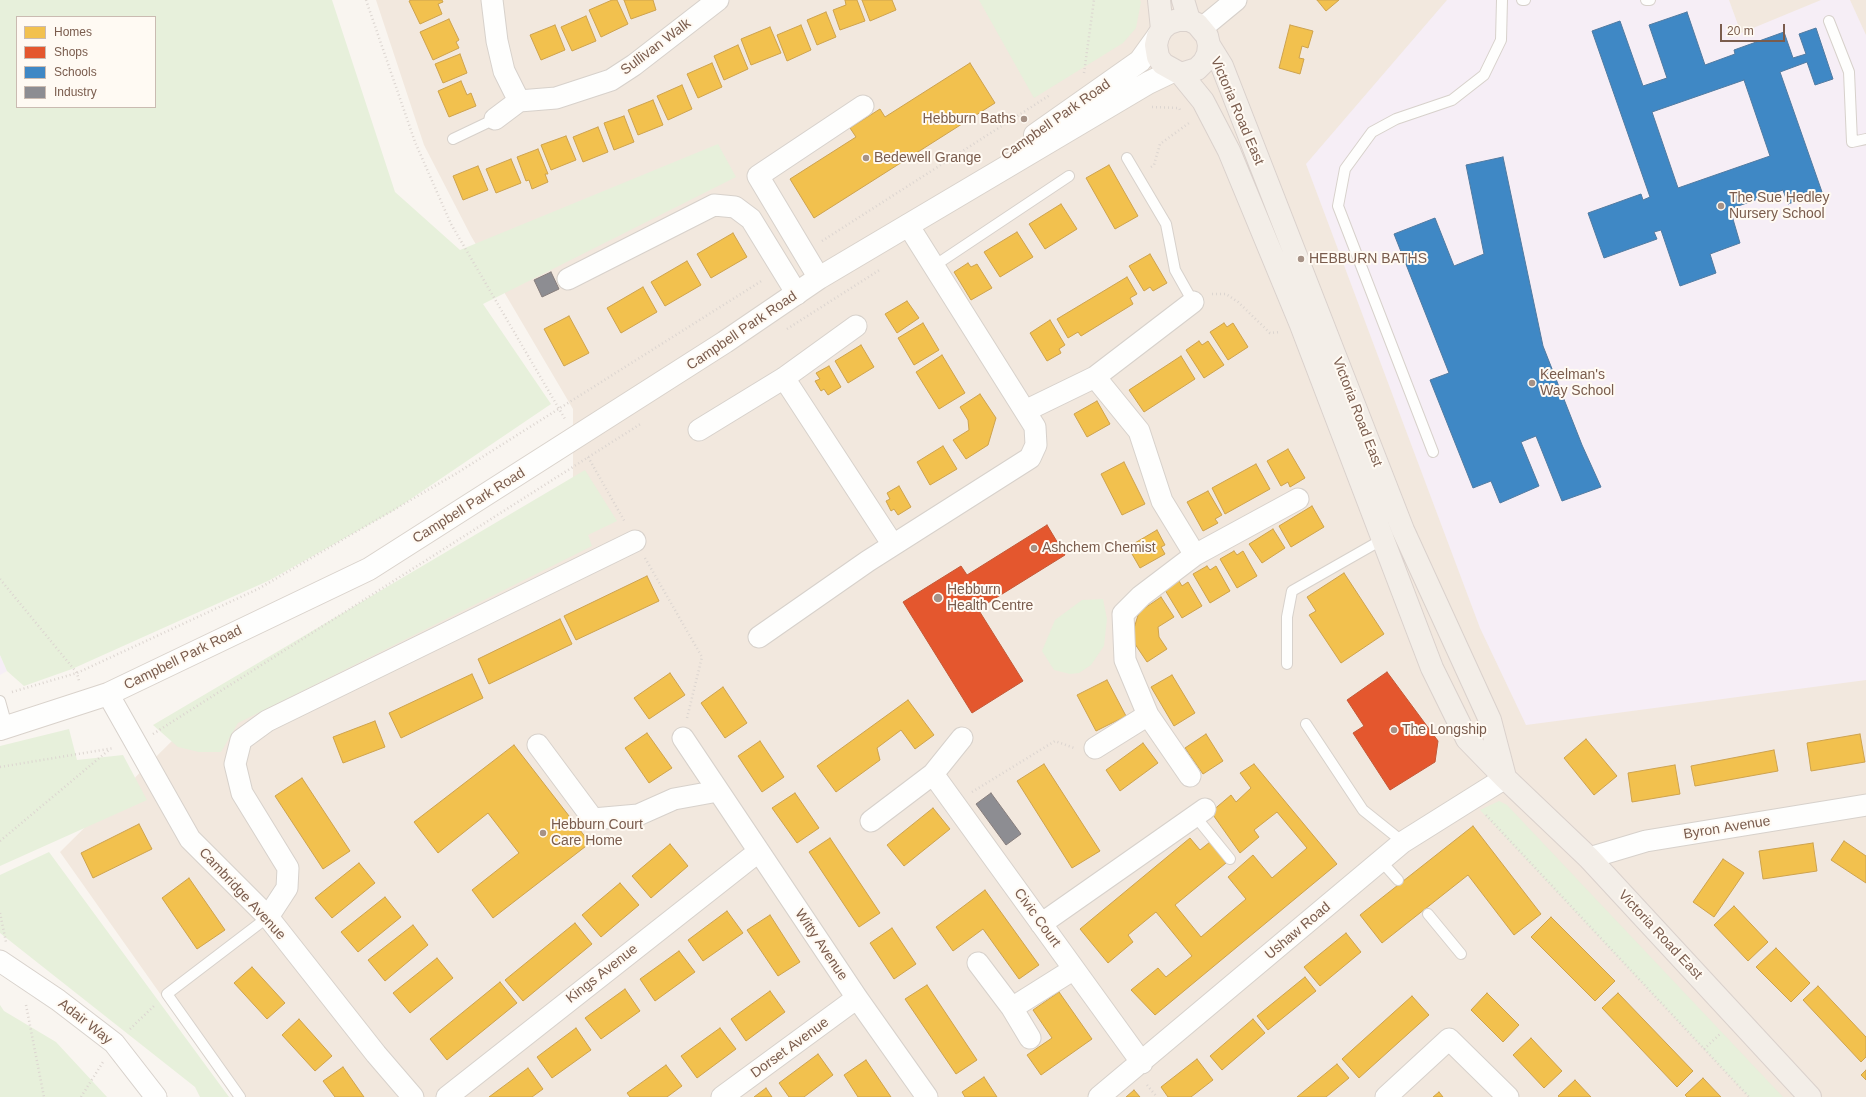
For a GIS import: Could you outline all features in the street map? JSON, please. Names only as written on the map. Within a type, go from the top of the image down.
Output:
[{"type":"main road","points":[[1159,0],[1160,33],[1156,45],[1158,56],[1163,64],[1177,72],[1197,68],[1204,62],[1208,54],[1196,23],[1178,20],[1169,23],[1160,33]]},
{"type":"main road","name":"Victoria Road East","points":[[1196,23],[1222,66],[1404,530],[1490,720],[1505,778]]},
{"type":"main road","name":"Victoria Road East","points":[[1177,72],[1203,101],[1229,151],[1301,326],[1384,539],[1432,668],[1467,739],[1505,778],[1589,858],[1810,1097]]},
{"type":"street","points":[[492,0],[497,40],[504,72],[519,101],[496,119]]},
{"type":"street","name":"Sullivan Walk","points":[[519,101],[556,98],[611,80],[634,65],[718,0]]},
{"type":"street","points":[[1196,23],[1236,0]]},
{"type":"street","name":"Campbell Park Road","points":[[908,225],[1140,61],[1160,33]]},
{"type":"street","name":"Campbell Park Road","points":[[4,727],[108,694],[369,569],[725,342],[819,278],[1148,83],[1177,72]]},
{"type":"street","points":[[819,278],[758,176],[863,106]]},
{"type":"street","points":[[568,279],[714,205],[735,207],[751,219],[797,294]]},
{"type":"street","points":[[759,638],[868,561],[1030,458],[1036,445],[1035,427],[908,225]]},
{"type":"street","points":[[1025,411],[1096,377],[1193,302]]},
{"type":"street","points":[[699,430],[784,378],[856,326]]},
{"type":"street","points":[[1096,377],[1139,431],[1162,501],[1195,555]]},
{"type":"street","points":[[784,378],[893,545]]},
{"type":"street","points":[[1190,776],[1148,715],[1125,660],[1123,614],[1142,596],[1195,555],[1298,499]]},
{"type":"street","points":[[268,917],[287,888],[288,868],[242,793],[234,764],[241,740],[267,721],[636,541]]},
{"type":"street","name":"Cambridge Avenue","points":[[108,694],[190,839],[268,917],[376,1054],[413,1097]]},
{"type":"street","points":[[1095,748],[1148,715]]},
{"type":"street","name":"Witty Avenue","points":[[682,738],[857,998],[927,1097]]},
{"type":"street","points":[[871,821],[933,774],[962,738]]},
{"type":"street","points":[[538,745],[594,818],[638,815],[674,800],[718,791]]},
{"type":"street","name":"Civic Court","points":[[933,774],[1142,1062]]},
{"type":"street","name":"Ushaw Road","points":[[1099,1097],[1403,842],[1505,778]]},
{"type":"street","name":"Byron Avenue","points":[[1589,858],[1646,841],[1866,805]]},
{"type":"street","points":[[1041,924],[1200,813]]},
{"type":"street","name":"Kings Avenue","points":[[447,1097],[758,852]]},
{"type":"street","name":"Adair Way","points":[[0,961],[58,1000],[114,1043],[156,1097]]},
{"type":"street","points":[[978,963],[1012,1008],[1030,1038]]},
{"type":"street","points":[[1012,1008],[1074,969]]},
{"type":"street","name":"Dorset Avenue","points":[[722,1097],[857,998]]},
{"type":"street","points":[[1386,1097],[1449,1039],[1508,1097]]},
{"type":"lane","points":[[1434,452],[1338,206],[1345,169],[1372,132],[1396,119],[1452,100],[1484,75],[1501,40],[1502,0]]},
{"type":"lane","points":[[1829,21],[1849,72],[1852,142],[1866,139]]},
{"type":"lane","points":[[453,139],[496,119]]},
{"type":"lane","points":[[1127,158],[1166,224],[1176,270],[1193,302]]},
{"type":"lane","points":[[934,266],[1069,176]]},
{"type":"lane","points":[[1286,664],[1287,617],[1292,591],[1384,539],[1404,530]]},
{"type":"lane","points":[[0,701],[4,727]]},
{"type":"lane","points":[[1306,724],[1363,810],[1403,842]]},
{"type":"lane","points":[[1200,813],[1230,859]]},
{"type":"lane","points":[[1381,861],[1398,880]]},
{"type":"lane","points":[[1428,914],[1461,954]]},
{"type":"lane","points":[[240,1097],[167,994],[268,917]]},
{"type":"path","points":[[366,0],[415,142],[451,224],[558,408],[589,458],[702,656],[682,738]]},
{"type":"path","points":[[1084,73],[1094,0]]},
{"type":"path","points":[[1077,78],[1084,73],[1091,72]]},
{"type":"path","points":[[804,253],[1051,95]]},
{"type":"path","points":[[1137,174],[1154,165],[1160,144],[1190,123]]},
{"type":"path","points":[[8,693],[76,673],[258,589],[457,472],[781,268]]},
{"type":"path","points":[[1193,302],[1213,293],[1226,294],[1238,302],[1270,333],[1280,332],[1301,326]]},
{"type":"path","points":[[0,579],[76,673],[85,702]]},
{"type":"path","points":[[954,803],[1055,741],[1088,754],[1095,748]]},
{"type":"path","points":[[0,841],[111,749]]},
{"type":"path","points":[[1471,799],[1749,1097]]},
{"type":"path","points":[[81,1097],[114,1043],[167,994]]},
{"type":"path","points":[[25,1002],[44,1097]]},
{"type":"shaded area","points":[[376,0],[1866,0],[1866,1097],[233,1097],[60,852],[181,732],[573,498],[573,409],[471,236],[424,145]]},
{"type":"shaded area","points":[[1447,0],[1729,0],[1741,33],[1821,0],[1850,0],[1866,35],[1866,680],[1526,725],[1480,628],[1306,164]]},
{"type":"shaded area","points":[[0,655],[7,671],[0,675]]},
{"type":"green space","points":[[0,0],[332,0],[395,192],[460,250],[718,144],[736,177],[483,304],[551,404],[393,511],[270,580],[72,669],[24,686],[7,671],[0,655]]},
{"type":"green space","points":[[979,0],[1140,0],[1141,2],[1136,28],[1123,43],[1034,98]]},
{"type":"green space","points":[[585,470],[617,521],[588,535],[592,546],[238,723],[221,752],[199,752],[178,747],[153,725]]},
{"type":"green space","points":[[1103,599],[1107,619],[1104,646],[1091,665],[1079,673],[1070,674],[1054,670],[1042,651],[1055,620],[1082,600]]},
{"type":"green space","points":[[69,729],[77,760],[123,755],[147,800],[0,866],[0,746]]},
{"type":"green space","points":[[1499,801],[1507,805],[1783,1097],[1749,1097],[1480,810]]},
{"type":"green space","points":[[49,852],[229,1097],[200,1097],[195,1087],[0,933],[0,875]]},
{"type":"green space","points":[[0,1005],[4,1011],[56,1042],[107,1097],[0,1097]]},
{"type":"building: Homes","points":[[442,0],[443,2],[438,4],[442,14],[420,24],[409,1]]},
{"type":"building: Homes","points":[[612,0],[617,0],[628,24],[601,37],[589,10]]},
{"type":"building: Homes","points":[[624,0],[653,0],[656,10],[631,19]]},
{"type":"building: Homes","points":[[845,0],[857,0],[865,21],[840,30],[833,10],[846,5]]},
{"type":"building: Homes","points":[[862,0],[892,0],[896,10],[870,21]]},
{"type":"building: Homes","points":[[1317,0],[1339,0],[1326,11]]},
{"type":"building: Homes","points":[[826,12],[836,37],[817,45],[807,20]]},
{"type":"building: Homes","points":[[586,16],[596,41],[572,51],[561,27]]},
{"type":"building: Homes","points":[[449,19],[459,40],[456,42],[459,48],[433,60],[420,32]]},
{"type":"building: Homes","points":[[555,25],[565,50],[541,60],[530,35]]},
{"type":"building: Homes","points":[[801,25],[811,50],[787,61],[777,35]]},
{"type":"building: Homes","points":[[1290,25],[1313,31],[1308,48],[1302,46],[1299,58],[1304,59],[1300,74],[1279,68]]},
{"type":"building: Homes","points":[[770,27],[781,53],[751,65],[741,39]]},
{"type":"building: Homes","points":[[738,45],[748,69],[724,80],[714,56]]},
{"type":"building: Homes","points":[[460,54],[467,73],[443,83],[435,64]]},
{"type":"building: Homes","points":[[712,63],[722,87],[698,98],[687,74]]},
{"type":"building: Homes","name":"Bedewell Grange","points":[[970,63],[995,103],[814,218],[790,179],[856,137],[850,128],[880,109],[885,117]]},
{"type":"building: Homes","points":[[461,81],[467,95],[471,93],[476,106],[449,117],[438,91]]},
{"type":"building: Homes","points":[[682,85],[692,109],[668,120],[657,96]]},
{"type":"building: Homes","points":[[653,100],[663,125],[638,135],[628,110]]},
{"type":"building: Homes","points":[[624,116],[634,142],[614,150],[604,123]]},
{"type":"building: Homes","points":[[598,127],[608,152],[583,162],[573,137]]},
{"type":"building: Homes","points":[[566,136],[576,160],[551,170],[541,145]]},
{"type":"building: Homes","points":[[538,149],[548,174],[545,174],[548,182],[532,189],[529,180],[526,181],[517,157]]},
{"type":"building: Homes","points":[[511,159],[521,183],[496,193],[486,169]]},
{"type":"building: Homes","points":[[1109,165],[1138,216],[1115,229],[1086,178]]},
{"type":"building: Homes","points":[[478,166],[488,190],[463,200],[453,176]]},
{"type":"building: Homes","points":[[1061,204],[1077,229],[1045,249],[1029,224]]},
{"type":"building: Homes","points":[[1017,232],[1033,257],[1000,277],[984,252]]},
{"type":"building: Homes","points":[[733,233],[747,257],[711,278],[697,254]]},
{"type":"building: Homes","points":[[1150,254],[1167,283],[1153,291],[1150,287],[1144,291],[1129,266]]},
{"type":"building: Homes","points":[[687,261],[701,285],[665,306],[651,282]]},
{"type":"building: Homes","points":[[968,263],[971,267],[977,264],[992,288],[971,300],[954,272]]},
{"type":"building: Homes","points":[[1127,277],[1137,294],[1130,298],[1133,304],[1081,336],[1078,332],[1068,338],[1057,319]]},
{"type":"building: Homes","points":[[643,287],[657,312],[621,333],[607,308]]},
{"type":"building: Homes","points":[[907,301],[919,318],[897,333],[885,314]]},
{"type":"building: Homes","points":[[569,316],[589,353],[564,366],[544,329]]},
{"type":"building: Homes","points":[[1050,320],[1065,345],[1059,349],[1061,353],[1047,361],[1030,333]]},
{"type":"building: Homes","points":[[923,323],[939,350],[914,365],[898,338]]},
{"type":"building: Homes","points":[[1224,323],[1227,327],[1233,323],[1248,347],[1228,360],[1210,332]]},
{"type":"building: Homes","points":[[1199,341],[1202,345],[1208,341],[1224,365],[1204,378],[1186,350]]},
{"type":"building: Homes","points":[[861,345],[874,367],[848,383],[835,361]]},
{"type":"building: Homes","points":[[942,355],[965,393],[939,409],[916,372]]},
{"type":"building: Homes","points":[[1181,356],[1195,379],[1144,412],[1129,390]]},
{"type":"building: Homes","points":[[829,366],[841,387],[828,395],[824,389],[821,391],[815,381],[820,379],[816,373]]},
{"type":"building: Homes","points":[[980,394],[996,418],[988,445],[966,459],[953,440],[969,430],[968,420],[960,407]]},
{"type":"building: Homes","points":[[1097,401],[1110,424],[1087,437],[1074,414]]},
{"type":"building: Homes","points":[[943,446],[957,469],[930,485],[917,462]]},
{"type":"building: Homes","points":[[1288,449],[1305,478],[1290,487],[1288,482],[1281,486],[1267,461]]},
{"type":"building: Homes","points":[[1124,462],[1145,504],[1122,515],[1101,474]]},
{"type":"building: Homes","points":[[1256,464],[1270,489],[1225,514],[1212,488]]},
{"type":"building: Homes","points":[[899,486],[911,507],[898,515],[894,509],[891,511],[886,501],[890,499],[887,493]]},
{"type":"building: Homes","points":[[1208,491],[1222,515],[1215,519],[1218,523],[1203,531],[1187,502]]},
{"type":"building: Homes","points":[[1312,506],[1324,527],[1291,547],[1279,526]]},
{"type":"building: Homes","points":[[1273,529],[1285,548],[1262,563],[1249,544]]},
{"type":"building: Homes","points":[[1157,530],[1165,545],[1161,547],[1165,554],[1140,568],[1128,547]]},
{"type":"building: Homes","points":[[1234,551],[1237,555],[1243,551],[1257,576],[1237,588],[1220,559]]},
{"type":"building: Homes","points":[[1207,566],[1210,570],[1216,566],[1230,591],[1210,603],[1193,574]]},
{"type":"building: Homes","points":[[1344,573],[1384,634],[1341,663],[1309,615],[1316,611],[1307,597]]},
{"type":"building: Homes","points":[[647,576],[659,601],[576,640],[564,616]]},
{"type":"building: Homes","points":[[1179,581],[1182,586],[1188,582],[1202,606],[1182,618],[1165,590]]},
{"type":"building: Homes","points":[[1161,597],[1174,617],[1158,627],[1159,637],[1167,649],[1147,662],[1131,638],[1139,612]]},
{"type":"building: Homes","points":[[560,619],[572,644],[489,684],[478,659]]},
{"type":"building: Homes","points":[[670,673],[685,695],[649,719],[634,698]]},
{"type":"building: Homes","points":[[472,674],[483,698],[401,738],[389,713]]},
{"type":"building: Homes","points":[[1172,675],[1195,713],[1174,726],[1151,687]]},
{"type":"building: Homes","points":[[1107,680],[1126,716],[1096,731],[1077,695]]},
{"type":"building: Homes","points":[[723,687],[747,723],[725,738],[701,703]]},
{"type":"building: Homes","points":[[908,700],[934,735],[915,749],[901,730],[877,748],[880,760],[836,792],[817,766]]},
{"type":"building: Homes","points":[[375,721],[385,747],[343,763],[333,737]]},
{"type":"building: Homes","points":[[647,733],[672,768],[649,783],[625,748]]},
{"type":"building: Homes","points":[[1206,734],[1223,761],[1203,774],[1185,748]]},
{"type":"building: Homes","points":[[1860,734],[1865,762],[1811,771],[1807,743]]},
{"type":"building: Homes","points":[[1586,739],[1617,776],[1594,795],[1564,758]]},
{"type":"building: Homes","points":[[760,741],[784,777],[762,792],[738,756]]},
{"type":"building: Homes","points":[[1143,743],[1158,763],[1120,791],[1106,770]]},
{"type":"building: Homes","name":"Hebburn Court Care Home","points":[[514,745],[590,843],[493,918],[472,890],[519,853],[488,813],[438,853],[414,822]]},
{"type":"building: Homes","points":[[1774,750],[1778,771],[1695,786],[1691,766]]},
{"type":"building: Homes","points":[[1044,764],[1100,851],[1072,868],[1017,781]]},
{"type":"building: Homes","points":[[1254,764],[1337,864],[1155,1015],[1131,990],[1158,968],[1166,977],[1192,956],[1156,912],[1128,935],[1133,942],[1108,963],[1080,929],[1190,838],[1200,850],[1210,842],[1226,863],[1175,905],[1201,937],[1246,899],[1228,877],[1253,855],[1272,878],[1307,848],[1277,812],[1254,830],[1259,837],[1240,853],[1211,812],[1231,795],[1236,802],[1251,788],[1240,773]]},
{"type":"building: Homes","points":[[1675,765],[1680,794],[1632,802],[1628,773]]},
{"type":"building: Homes","points":[[302,778],[350,851],[323,869],[275,796]]},
{"type":"building: Homes","points":[[795,793],[819,828],[797,843],[772,808]]},
{"type":"building: Homes","points":[[933,808],[950,829],[904,866],[887,845]]},
{"type":"building: Homes","points":[[139,824],[152,849],[93,878],[81,853]]},
{"type":"building: Homes","points":[[1473,826],[1541,914],[1514,935],[1468,875],[1382,943],[1360,915]]},
{"type":"building: Homes","points":[[830,838],[880,913],[859,927],[809,852]]},
{"type":"building: Homes","points":[[1844,841],[1866,856],[1866,883],[1831,860]]},
{"type":"building: Homes","points":[[1813,843],[1817,871],[1763,879],[1759,851]]},
{"type":"building: Homes","points":[[670,844],[688,866],[651,898],[632,876]]},
{"type":"building: Homes","points":[[1723,859],[1744,873],[1714,917],[1693,902]]},
{"type":"building: Homes","points":[[359,863],[375,883],[332,918],[315,898]]},
{"type":"building: Homes","points":[[189,878],[225,930],[197,949],[162,898]]},
{"type":"building: Homes","points":[[620,883],[639,905],[601,937],[582,915]]},
{"type":"building: Homes","points":[[985,890],[1039,965],[1019,979],[983,929],[953,951],[936,927]]},
{"type":"building: Homes","points":[[385,897],[401,917],[358,952],[341,932]]},
{"type":"building: Homes","points":[[1734,906],[1768,942],[1748,961],[1714,925]]},
{"type":"building: Homes","points":[[727,911],[743,933],[703,961],[688,940]]},
{"type":"building: Homes","points":[[770,915],[800,962],[778,976],[747,930]]},
{"type":"building: Homes","points":[[1551,917],[1615,981],[1595,1001],[1531,937]]},
{"type":"building: Homes","points":[[575,923],[592,944],[523,1001],[505,980]]},
{"type":"building: Homes","points":[[413,925],[428,945],[385,981],[368,960]]},
{"type":"building: Homes","points":[[892,928],[916,964],[894,979],[870,943]]},
{"type":"building: Homes","points":[[1346,933],[1361,952],[1320,986],[1304,967]]},
{"type":"building: Homes","points":[[1776,948],[1810,983],[1791,1002],[1756,967]]},
{"type":"building: Homes","points":[[679,951],[695,972],[655,1001],[640,979]]},
{"type":"building: Homes","points":[[437,958],[453,978],[410,1013],[393,993]]},
{"type":"building: Homes","points":[[252,967],[285,1003],[267,1019],[234,983]]},
{"type":"building: Homes","points":[[1305,977],[1316,991],[1268,1030],[1257,1016]]},
{"type":"building: Homes","points":[[500,982],[517,1003],[447,1060],[430,1039]]},
{"type":"building: Homes","points":[[927,985],[977,1060],[956,1074],[905,999]]},
{"type":"building: Homes","points":[[1818,986],[1866,1037],[1866,1057],[1861,1062],[1803,1000]]},
{"type":"building: Homes","points":[[625,989],[640,1011],[601,1039],[585,1018]]},
{"type":"building: Homes","points":[[770,991],[785,1012],[746,1041],[731,1019]]},
{"type":"building: Homes","points":[[1059,992],[1092,1039],[1041,1075],[1027,1055],[1052,1038],[1033,1010]]},
{"type":"building: Homes","points":[[1487,993],[1519,1025],[1503,1042],[1471,1010]]},
{"type":"building: Homes","points":[[1618,993],[1693,1071],[1677,1087],[1602,1008]]},
{"type":"building: Homes","points":[[1412,996],[1429,1015],[1359,1078],[1342,1059]]},
{"type":"building: Homes","points":[[299,1019],[332,1056],[315,1071],[282,1035]]},
{"type":"building: Homes","points":[[1253,1019],[1265,1033],[1222,1070],[1210,1056]]},
{"type":"building: Homes","points":[[576,1028],[591,1050],[552,1078],[537,1057]]},
{"type":"building: Homes","points":[[720,1028],[736,1049],[697,1078],[681,1056]]},
{"type":"building: Homes","points":[[1531,1038],[1562,1071],[1544,1088],[1513,1055]]},
{"type":"building: Homes","points":[[818,1054],[833,1075],[804,1097],[789,1097],[779,1083]]},
{"type":"building: Homes","points":[[1197,1059],[1213,1080],[1191,1097],[1168,1097],[1161,1087]]},
{"type":"building: Homes","points":[[866,1060],[891,1097],[858,1097],[844,1075]]},
{"type":"building: Homes","points":[[1337,1064],[1349,1078],[1326,1097],[1297,1097]]},
{"type":"building: Homes","points":[[666,1065],[682,1086],[667,1097],[630,1097],[627,1093]]},
{"type":"building: Homes","points":[[343,1067],[364,1097],[335,1097],[323,1081]]},
{"type":"building: Homes","points":[[528,1068],[543,1089],[532,1097],[489,1097]]},
{"type":"building: Homes","points":[[1866,1070],[1866,1080],[1861,1075]]},
{"type":"building: Homes","points":[[984,1077],[997,1097],[965,1097],[962,1092]]},
{"type":"building: Homes","points":[[1703,1078],[1721,1097],[1687,1097],[1685,1095]]},
{"type":"building: Homes","points":[[1575,1080],[1591,1097],[1558,1096]]},
{"type":"building: Homes","points":[[766,1088],[772,1097],[754,1097]]},
{"type":"building: Homes","points":[[1134,1090],[1140,1097],[1126,1097]]},
{"type":"building: Homes","points":[[1439,1092],[1443,1097],[1433,1097]]},
{"type":"building: Shops","points":[[1047,525],[1065,555],[978,609],[1023,681],[972,713],[903,602],[961,566],[967,575]]},
{"type":"building: Shops","name":"The Longship","points":[[1387,672],[1438,741],[1435,762],[1390,790],[1353,733],[1364,726],[1347,700]]},
{"type":"building: Schools","points":[[1687,12],[1705,65],[1735,54],[1734,50],[1784,32],[1793,58],[1806,54],[1799,34],[1816,28],[1833,79],[1815,85],[1807,62],[1780,72],[1822,192],[1788,204],[1783,190],[1730,209],[1740,243],[1710,254],[1716,273],[1680,286],[1661,230],[1654,232],[1657,239],[1604,258],[1588,213],[1641,194],[1643,200],[1650,197],[1592,31],[1620,21],[1643,86],[1667,78],[1649,25]],"holes":[[[1744,80],[1770,156],[1678,188],[1652,112]]]},
{"type":"building: Schools","points":[[1503,157],[1543,346],[1582,445],[1601,487],[1562,501],[1536,436],[1521,442],[1539,486],[1500,503],[1491,481],[1473,488],[1430,380],[1449,373],[1394,234],[1435,218],[1454,266],[1484,254],[1466,165]]},
{"type":"building: Industry","points":[[551,272],[559,289],[542,297],[534,280]]},
{"type":"building: Industry","points":[[991,793],[1021,834],[1006,845],[976,804]]},
{"type":"place","name":"Hebburn Baths","points":[[1024,119]]},
{"type":"place","name":"Bedewell Grange","points":[[866,158]]},
{"type":"place","name":"The Sue Hedley Nursery School","points":[[1721,206]]},
{"type":"place","name":"HEBBURN BATHS","points":[[1301,259]]},
{"type":"place","name":"Keelman's Way School","points":[[1532,383]]},
{"type":"place","name":"Ashchem Chemist","points":[[1034,548]]},
{"type":"place","name":"Hebburn Health Centre","points":[[938,598]]},
{"type":"place","name":"The Longship","points":[[1394,730]]},
{"type":"place","name":"Hebburn Court Care Home","points":[[543,833]]}]
